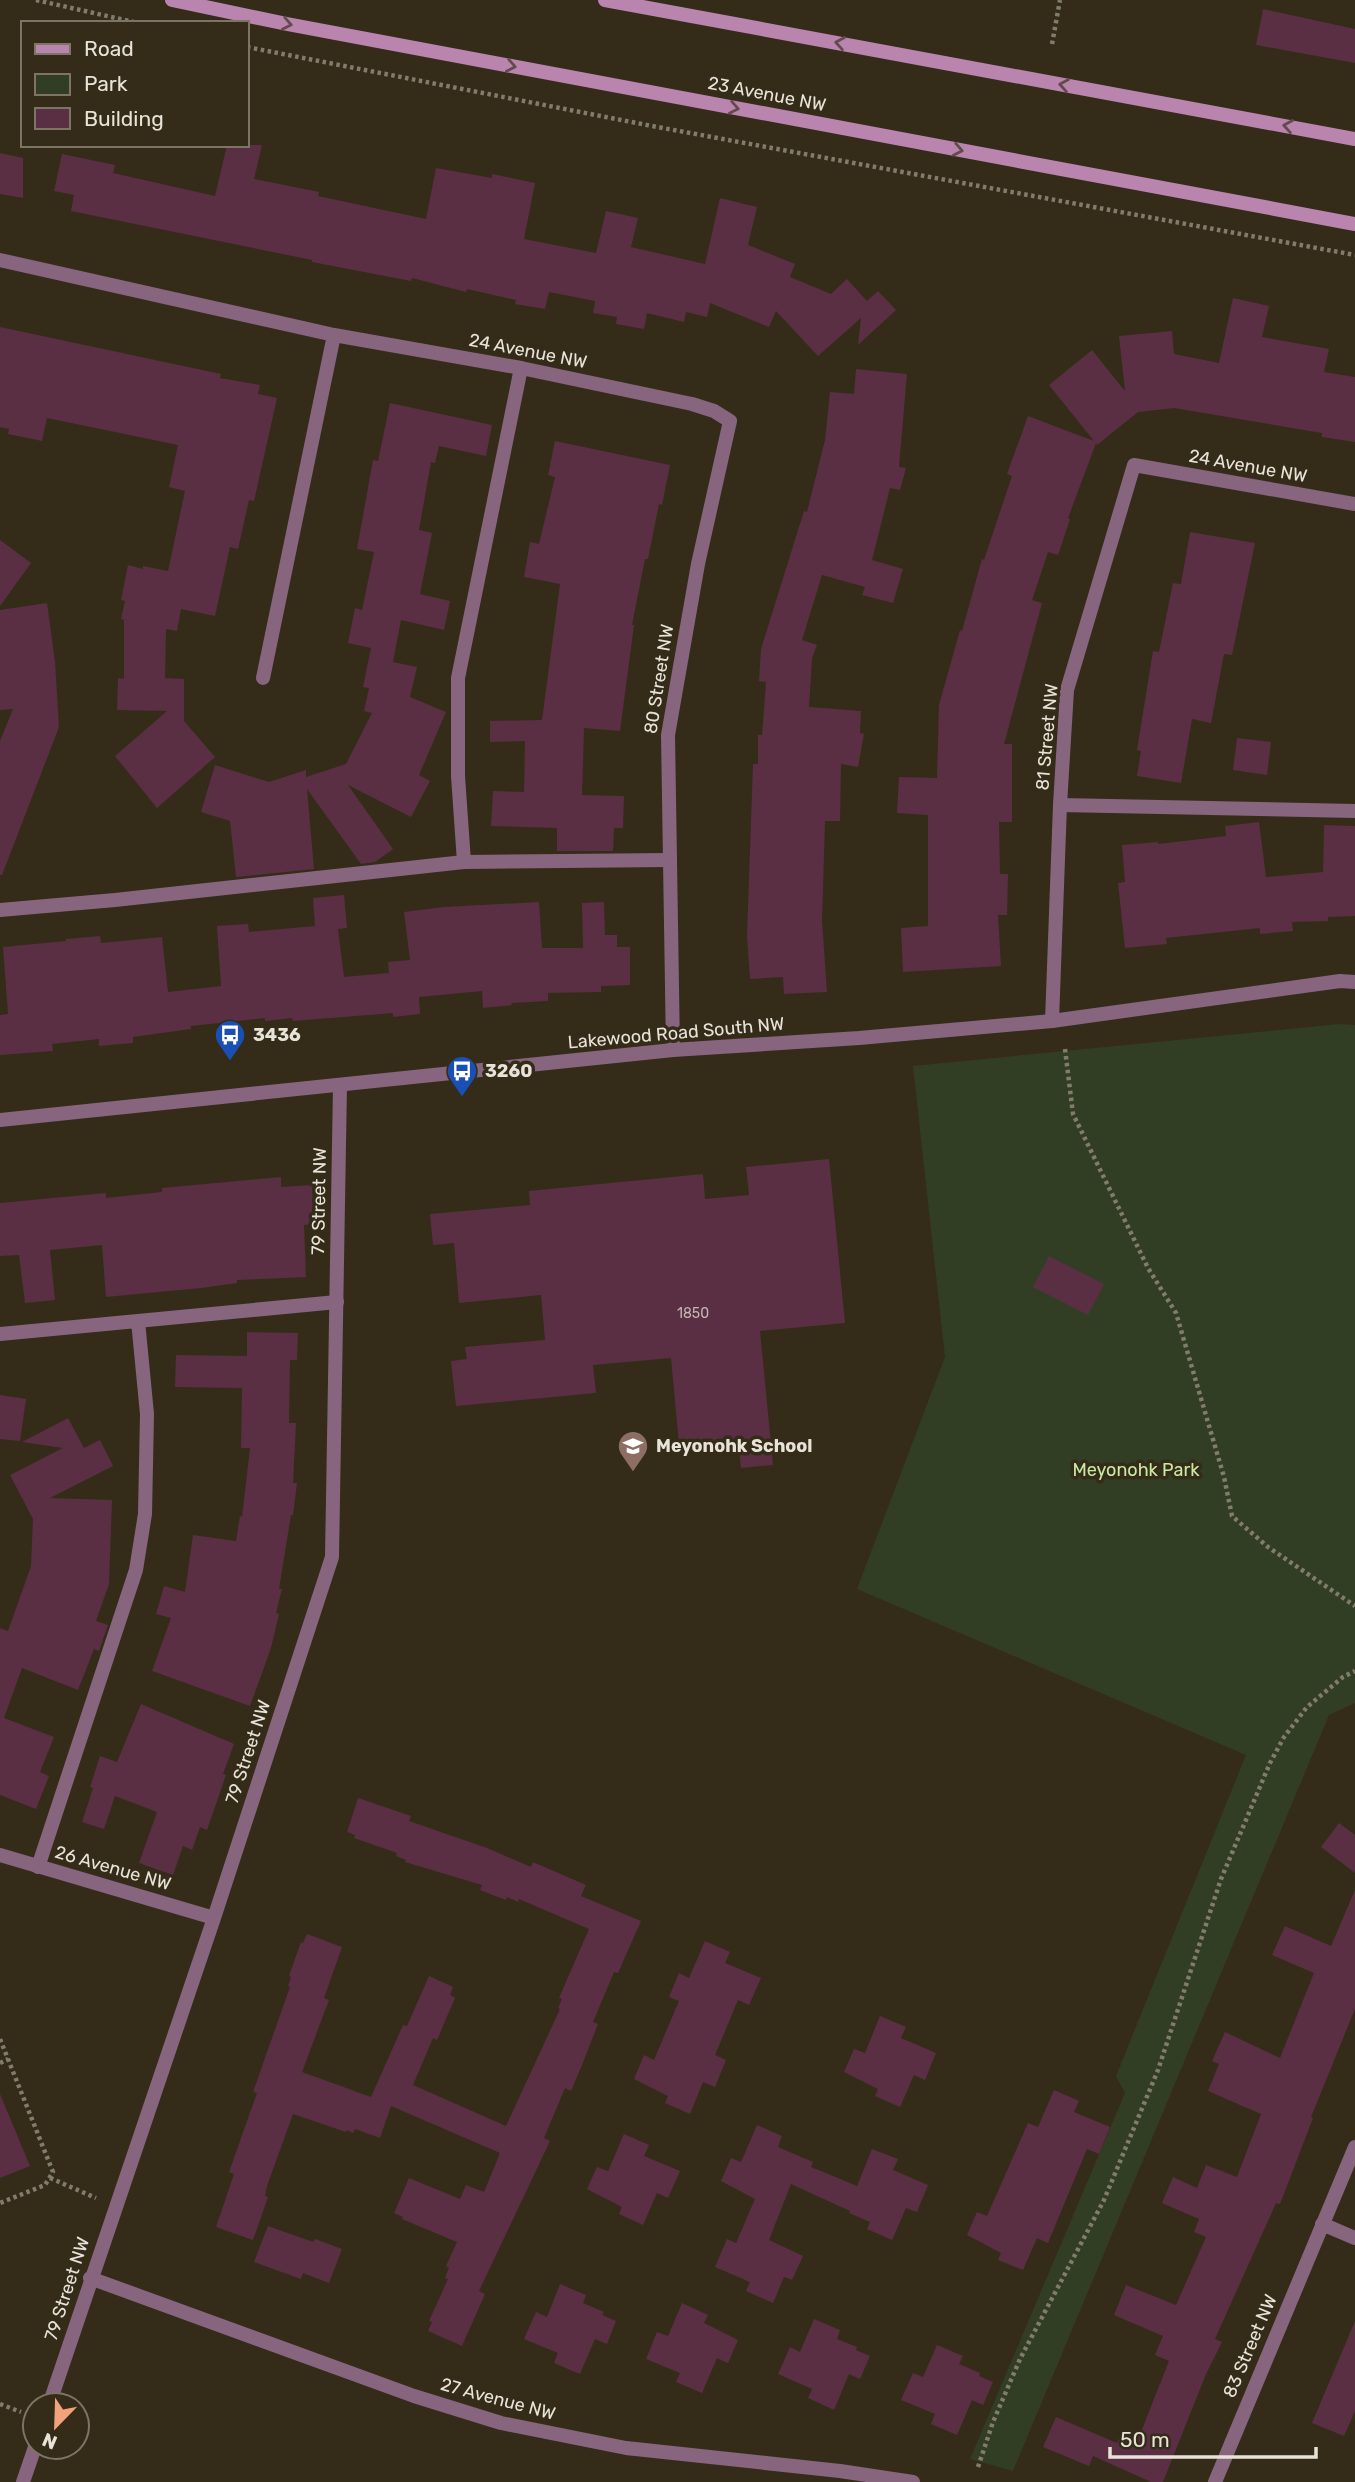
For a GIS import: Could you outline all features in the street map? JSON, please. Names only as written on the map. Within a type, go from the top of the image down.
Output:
[{"type":"main road","name":"23 Avenue NW","points":[[173,0],[301,27],[1355,224]]},
{"type":"main road","points":[[605,0],[1355,139]]},
{"type":"street","name":"24 Avenue NW","points":[[0,260],[334,335],[521,368],[714,411]]},
{"type":"street","points":[[263,678],[334,335]]},
{"type":"street","points":[[464,862],[458,776],[457,678],[521,368]]},
{"type":"street","name":"80 Street NW","points":[[673,1050],[668,734],[698,564],[730,421],[714,411]]},
{"type":"street","name":"24 Avenue NW","points":[[1134,466],[1355,504]]},
{"type":"street","name":"81 Street NW","points":[[1052,1021],[1060,806],[1068,690],[1134,466]]},
{"type":"street","points":[[1060,806],[1355,811]]},
{"type":"street","points":[[0,911],[464,862],[670,860]]},
{"type":"street","name":"Lakewood Road South NW","points":[[0,1120],[673,1050],[859,1038],[1052,1021],[1326,983],[1355,982]]},
{"type":"street","name":"79 Street NW","points":[[54,2391],[214,1918],[332,1557],[340,1085]]},
{"type":"street","points":[[0,1334],[337,1302]]},
{"type":"street","points":[[38,1867],[136,1570],[145,1514],[147,1414],[138,1321]]},
{"type":"street","name":"26 Avenue NW","points":[[0,1855],[214,1918]]},
{"type":"street","name":"83 Street NW","points":[[1215,2482],[1355,2147]]},
{"type":"street","points":[[1322,2224],[1355,2238]]},
{"type":"street","name":"27 Avenue NW","points":[[90,2278],[414,2396],[501,2423],[626,2448],[841,2471],[913,2482]]},
{"type":"street","points":[[23,2482],[30,2461]]},
{"type":"path","points":[[36,0],[129,21]]},
{"type":"path","points":[[1052,44],[1060,0]]},
{"type":"path","points":[[248,47],[665,129],[1355,255]]},
{"type":"path","points":[[1065,1049],[1073,1114],[1148,1268],[1176,1313],[1224,1477],[1232,1516],[1268,1547],[1355,1606]]},
{"type":"path","points":[[978,2467],[993,2422],[1020,2359],[1109,2188],[1158,2070],[1221,1879],[1270,1763],[1284,1737],[1307,1707],[1343,1677],[1355,1671]]},
{"type":"path","points":[[0,2039],[53,2172],[45,2185],[0,2203]]},
{"type":"path","points":[[0,2063],[8,2059]]},
{"type":"path","points":[[50,2178],[96,2198]]},
{"type":"path","points":[[0,2404],[21,2412]]},
{"type":"green space","name":"Meyonohk Park","points":[[1340,1024],[1355,1025],[1355,1703],[1329,1715],[1013,2471],[970,2459],[1125,2093],[1116,2076],[1246,1755],[857,1589],[945,1357],[913,1066]]},
{"type":"building","points":[[1263,9],[1355,29],[1355,63],[1256,45]]},
{"type":"building","points":[[248,145],[262,145],[254,179],[426,219],[436,168],[492,178],[492,174],[535,183],[524,239],[596,253],[606,211],[638,218],[631,247],[705,264],[720,198],[757,207],[748,245],[795,264],[790,277],[831,294],[847,279],[867,301],[878,291],[896,310],[858,345],[861,318],[818,356],[776,311],[769,327],[710,303],[707,317],[686,312],[684,322],[647,313],[644,329],[616,324],[617,317],[593,313],[595,301],[549,292],[545,309],[515,304],[516,300],[467,289],[466,292],[412,278],[411,281],[312,262],[71,211],[74,195],[54,191],[62,154],[115,165],[113,173],[215,196],[227,147]]},
{"type":"building","points":[[0,153],[23,158],[23,198],[0,194]]},
{"type":"building","points":[[1233,298],[1269,306],[1262,337],[1329,349],[1324,372],[1355,377],[1355,442],[1322,437],[1322,433],[1174,408],[1138,412],[1097,445],[1096,443],[1068,518],[1070,519],[1058,555],[1048,552],[1032,600],[1042,603],[1004,744],[1012,744],[1012,822],[999,822],[1000,874],[1008,874],[1007,915],[998,915],[1001,966],[903,972],[901,928],[928,926],[928,815],[897,813],[899,777],[937,778],[939,705],[982,559],[984,560],[1012,476],[1007,474],[1028,416],[1094,441],[1049,385],[1092,350],[1125,391],[1119,336],[1172,331],[1174,354],[1219,363]]},
{"type":"building","points":[[0,327],[221,374],[220,378],[260,385],[258,394],[277,398],[254,501],[249,500],[238,549],[230,547],[215,616],[181,609],[177,631],[166,629],[165,678],[184,679],[184,721],[215,757],[157,808],[115,756],[167,711],[117,710],[118,678],[124,679],[124,620],[121,619],[125,601],[121,600],[128,565],[168,571],[185,491],[169,487],[178,445],[47,418],[42,441],[8,434],[9,429],[0,427]]},
{"type":"building","points":[[856,369],[907,374],[899,467],[906,468],[900,490],[890,488],[872,560],[903,569],[893,603],[862,595],[865,587],[822,575],[802,640],[817,645],[812,658],[809,707],[861,711],[860,733],[864,734],[858,767],[841,764],[840,821],[825,821],[822,921],[827,992],[784,994],[783,977],[750,979],[747,936],[753,764],[758,764],[758,735],[762,735],[766,682],[759,681],[761,649],[804,511],[807,512],[825,440],[830,392],[854,394]]},
{"type":"building","points":[[390,403],[492,425],[486,456],[439,446],[435,463],[431,462],[419,530],[432,533],[420,594],[450,601],[444,630],[401,620],[393,662],[417,667],[410,697],[446,712],[419,775],[430,781],[411,817],[348,785],[393,849],[375,862],[361,864],[307,789],[314,869],[236,877],[230,821],[201,812],[215,765],[269,782],[306,770],[306,777],[346,764],[372,713],[364,711],[369,688],[363,687],[371,648],[348,643],[355,608],[362,610],[374,552],[357,549],[373,460],[378,461]]},
{"type":"building","points":[[555,441],[670,465],[648,559],[645,559],[632,625],[620,731],[584,728],[582,795],[624,796],[623,828],[614,828],[613,851],[557,851],[557,828],[491,826],[493,791],[524,792],[525,741],[490,742],[490,721],[542,720],[560,584],[524,577],[530,542],[539,544],[555,477],[548,475]]},
{"type":"building","points":[[1190,532],[1255,543],[1232,655],[1224,654],[1211,723],[1192,719],[1181,783],[1137,776],[1141,751],[1137,750],[1153,651],[1159,652],[1173,583],[1181,584]]},
{"type":"building","points":[[0,540],[31,563],[0,606]]},
{"type":"building","points":[[47,603],[55,662],[59,727],[0,875],[0,741],[13,709],[0,710],[0,610]]},
{"type":"building","points":[[1237,738],[1271,742],[1267,775],[1233,770]]},
{"type":"building","points":[[1259,822],[1266,877],[1323,872],[1324,825],[1355,826],[1355,916],[1328,917],[1328,921],[1292,922],[1293,931],[1260,934],[1260,928],[1166,938],[1167,944],[1125,948],[1118,883],[1125,882],[1122,845],[1158,844],[1226,836],[1225,826]]},
{"type":"building","points":[[344,895],[347,928],[338,929],[344,977],[389,973],[388,962],[410,960],[404,912],[539,902],[542,948],[583,948],[582,903],[604,902],[605,935],[617,935],[617,947],[630,947],[630,985],[601,986],[601,992],[548,993],[548,1001],[483,1008],[482,991],[419,997],[420,1014],[393,1017],[393,1013],[293,1021],[292,1018],[265,1021],[265,1018],[191,1026],[191,1029],[133,1037],[133,1043],[99,1046],[99,1039],[52,1044],[53,1051],[0,1055],[0,1015],[8,1014],[3,947],[100,936],[101,943],[162,937],[168,992],[221,986],[217,926],[248,924],[249,932],[315,926],[313,898]]},
{"type":"building","points":[[829,1159],[845,1323],[760,1331],[773,1465],[741,1468],[739,1449],[680,1455],[671,1358],[593,1365],[596,1393],[456,1406],[451,1361],[467,1359],[465,1347],[545,1340],[541,1295],[459,1303],[454,1243],[433,1245],[430,1214],[530,1205],[529,1191],[703,1174],[705,1199],[749,1195],[746,1167]]},
{"type":"building","points":[[281,1177],[281,1187],[312,1185],[314,1224],[304,1225],[306,1277],[237,1280],[237,1283],[201,1288],[106,1297],[102,1245],[50,1250],[55,1300],[25,1303],[19,1255],[0,1256],[0,1203],[106,1193],[106,1198],[162,1192],[162,1188]]},
{"type":"building","points":[[1049,1256],[1104,1284],[1088,1315],[1033,1287]]},
{"type":"building","points":[[247,1332],[298,1333],[297,1360],[290,1360],[289,1423],[296,1423],[293,1483],[297,1483],[293,1515],[279,1589],[282,1589],[276,1613],[279,1614],[271,1648],[250,1706],[152,1671],[171,1618],[156,1614],[164,1586],[185,1592],[193,1535],[236,1541],[240,1516],[242,1517],[250,1448],[241,1448],[242,1388],[175,1387],[176,1355],[247,1356]]},
{"type":"building","points":[[0,1395],[26,1399],[20,1441],[0,1439]]},
{"type":"building","points":[[68,1418],[84,1448],[100,1440],[113,1466],[50,1498],[112,1500],[109,1584],[96,1621],[108,1625],[99,1651],[94,1649],[78,1690],[22,1668],[4,1718],[54,1737],[40,1772],[49,1776],[36,1809],[0,1795],[0,1628],[8,1631],[31,1566],[33,1519],[10,1475],[63,1448],[22,1442]]},
{"type":"building","points":[[141,1704],[234,1744],[207,1830],[200,1827],[192,1850],[183,1846],[173,1875],[139,1863],[157,1812],[115,1796],[104,1829],[82,1822],[100,1756],[117,1762]]},
{"type":"building","points":[[358,1798],[411,1816],[409,1821],[487,1848],[531,1867],[533,1862],[586,1885],[581,1896],[641,1921],[618,1973],[614,1972],[593,2022],[598,2024],[571,2091],[565,2088],[544,2138],[550,2141],[479,2291],[485,2294],[462,2346],[428,2331],[432,2322],[429,2321],[448,2279],[445,2278],[449,2268],[446,2266],[457,2242],[402,2219],[403,2217],[394,2213],[409,2178],[460,2199],[466,2185],[484,2192],[500,2153],[391,2106],[380,2138],[355,2129],[353,2133],[347,2130],[346,2132],[293,2114],[267,2186],[265,2196],[268,2197],[253,2240],[216,2227],[234,2174],[229,2172],[257,2093],[253,2092],[290,1987],[289,1976],[301,1942],[303,1943],[307,1934],[342,1947],[324,1998],[329,2000],[302,2072],[371,2097],[403,2025],[407,2026],[429,1976],[453,1987],[450,1995],[455,1998],[437,2040],[433,2038],[413,2085],[506,2126],[560,2009],[558,2008],[562,1999],[559,1998],[589,1929],[519,1899],[518,1902],[507,1897],[506,1900],[480,1890],[482,1885],[405,1862],[406,1860],[396,1856],[397,1853],[354,1838],[355,1835],[347,1832]]},
{"type":"building","points":[[1339,1823],[1355,1835],[1355,1873],[1321,1847]]},
{"type":"building","points":[[1355,1890],[1355,2009],[1311,2117],[1313,2118],[1280,2204],[1276,2203],[1215,2339],[1222,2342],[1206,2374],[1163,2482],[1151,2482],[1093,2456],[1089,2466],[1043,2447],[1056,2417],[1117,2443],[1123,2430],[1139,2437],[1169,2361],[1155,2355],[1163,2336],[1114,2315],[1126,2285],[1176,2305],[1206,2237],[1194,2232],[1199,2219],[1162,2203],[1173,2177],[1197,2188],[1206,2165],[1237,2177],[1261,2114],[1208,2091],[1219,2064],[1212,2061],[1225,2032],[1280,2058],[1314,1973],[1272,1955],[1285,1926],[1331,1946]]},
{"type":"building","points":[[705,1941],[730,1952],[725,1963],[761,1978],[749,2005],[738,2000],[715,2055],[726,2060],[715,2087],[703,2082],[690,2114],[665,2103],[668,2096],[634,2079],[644,2055],[654,2060],[679,2001],[669,1997],[679,1973],[689,1978]]},
{"type":"building","points":[[880,2016],[906,2027],[901,2038],[936,2053],[925,2080],[914,2075],[900,2107],[875,2096],[878,2089],[844,2072],[854,2049],[865,2053]]},
{"type":"building","points":[[1054,2090],[1079,2101],[1074,2112],[1110,2127],[1099,2154],[1087,2149],[1048,2243],[1037,2238],[1023,2270],[998,2260],[1001,2253],[967,2235],[977,2212],[987,2216],[1028,2123],[1038,2127]]},
{"type":"building","points":[[0,2094],[30,2166],[0,2178]]},
{"type":"building","points":[[757,2125],[782,2136],[778,2147],[813,2162],[811,2167],[857,2186],[872,2149],[898,2159],[893,2170],[928,2185],[917,2212],[906,2208],[892,2240],[867,2229],[870,2222],[791,2184],[769,2240],[803,2256],[792,2280],[784,2277],[773,2303],[746,2291],[750,2282],[715,2267],[727,2239],[736,2243],[755,2199],[721,2181],[731,2158],[741,2162]]},
{"type":"building","points":[[624,2134],[649,2145],[644,2156],[680,2171],[668,2198],[657,2193],[643,2225],[619,2214],[622,2207],[587,2189],[597,2167],[608,2171]]},
{"type":"building","points":[[268,2226],[342,2249],[329,2283],[303,2273],[301,2279],[254,2262]]},
{"type":"building","points":[[560,2284],[586,2295],[583,2303],[604,2312],[602,2315],[616,2321],[607,2344],[595,2339],[580,2374],[554,2363],[558,2353],[524,2339],[536,2312],[547,2317]]},
{"type":"building","points":[[682,2303],[708,2315],[704,2323],[738,2340],[728,2363],[717,2358],[702,2393],[676,2382],[680,2373],[646,2359],[657,2332],[668,2336]]},
{"type":"building","points":[[814,2319],[840,2330],[837,2339],[870,2356],[860,2379],[849,2374],[834,2410],[808,2398],[812,2389],[778,2374],[790,2347],[800,2352]]},
{"type":"building","points":[[1355,2321],[1355,2411],[1344,2436],[1312,2423]]},
{"type":"building","points":[[937,2345],[963,2356],[959,2364],[993,2382],[983,2405],[972,2400],[957,2435],[931,2424],[935,2414],[901,2400],[913,2373],[923,2377]]},
{"type":"place","name":"3436","points":[[230,1062]]},
{"type":"place","name":"3260","points":[[462,1098]]},
{"type":"place","name":"Meyonohk School","points":[[633,1473]]}]
